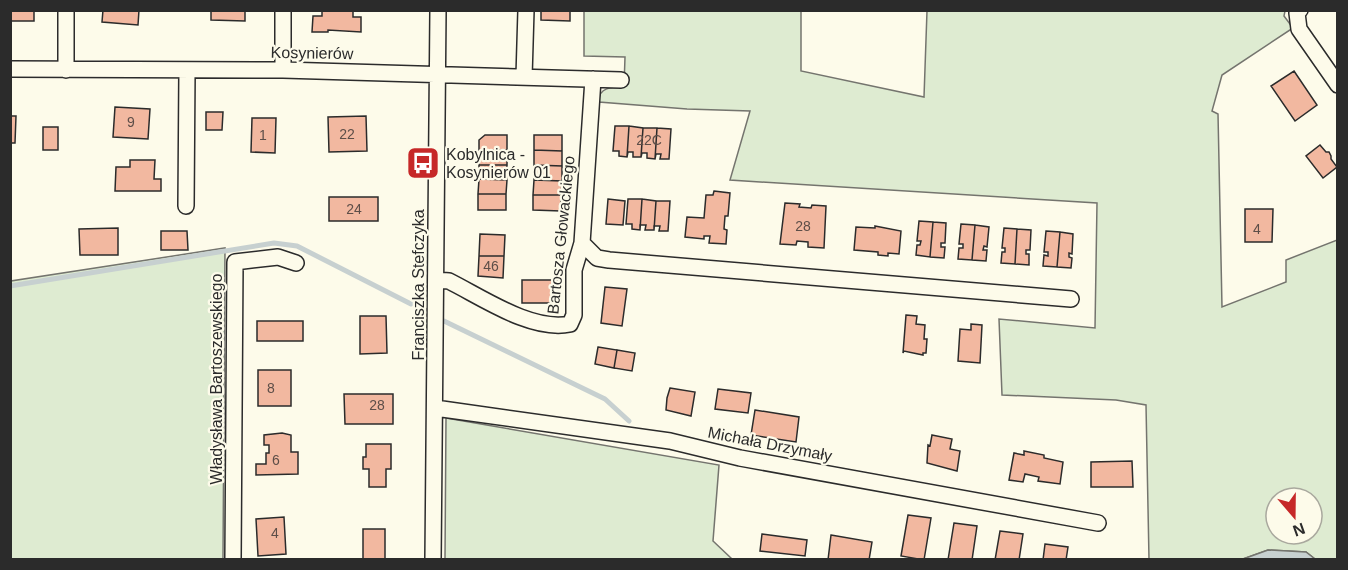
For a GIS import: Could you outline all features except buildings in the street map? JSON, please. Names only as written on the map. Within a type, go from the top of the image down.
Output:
[{"type":"street","points":[[66,10],[66,70]]},
{"type":"street","points":[[283,10],[283,70]]},
{"type":"street","name":"Franciszka Stefczyka","points":[[433,560],[438,10]]},
{"type":"street","points":[[524,77],[526,10]]},
{"type":"street","points":[[1298,12],[1299,29],[1338,86]]},
{"type":"street","name":"Kosynierów","points":[[10,69],[283,70],[437,75]]},
{"type":"street","points":[[186,206],[187,70]]},
{"type":"street","points":[[437,75],[621,80]]},
{"type":"street","name":"Bartosza Głowackiego","points":[[436,280],[449,281],[531,322],[560,326],[570,324],[574,315],[574,270],[582,243],[593,79]]},
{"type":"street","points":[[582,243],[597,258],[609,260],[1071,299]]},
{"type":"street","name":"Władysława Bartoszewskiego","points":[[233,560],[235,262],[278,257],[296,262]]},
{"type":"street","name":"Michała Drzymały","points":[[435,408],[670,441],[740,458],[1098,523]]},
{"type":"green space","points":[[584,11],[801,11],[801,71],[924,97],[927,11],[1285,11],[1284,16],[1293,28],[1222,75],[1212,111],[1218,114],[1222,307],[1286,282],[1286,260],[1337,240],[1337,559],[1315,559],[1306,552],[1268,550],[1243,559],[1149,559],[1146,405],[1116,400],[1002,395],[999,319],[1095,328],[1097,203],[730,180],[750,111],[599,102],[603,91],[624,87],[625,57],[584,56]]},
{"type":"green space","points":[[225,248],[223,559],[11,559],[11,281]]},
{"type":"green space","points":[[446,418],[719,465],[713,541],[732,559],[445,559]]},
{"type":"shaded area","points":[[1268,550],[1306,552],[1315,559],[1243,559]]},
{"type":"waterway","points":[[10,286],[274,243],[297,246],[411,304]]},
{"type":"waterway","points":[[444,321],[605,399],[629,421]]},
{"type":"place","name":"Kobylnica - Kosynierów 01","points":[[423,163]]}]
